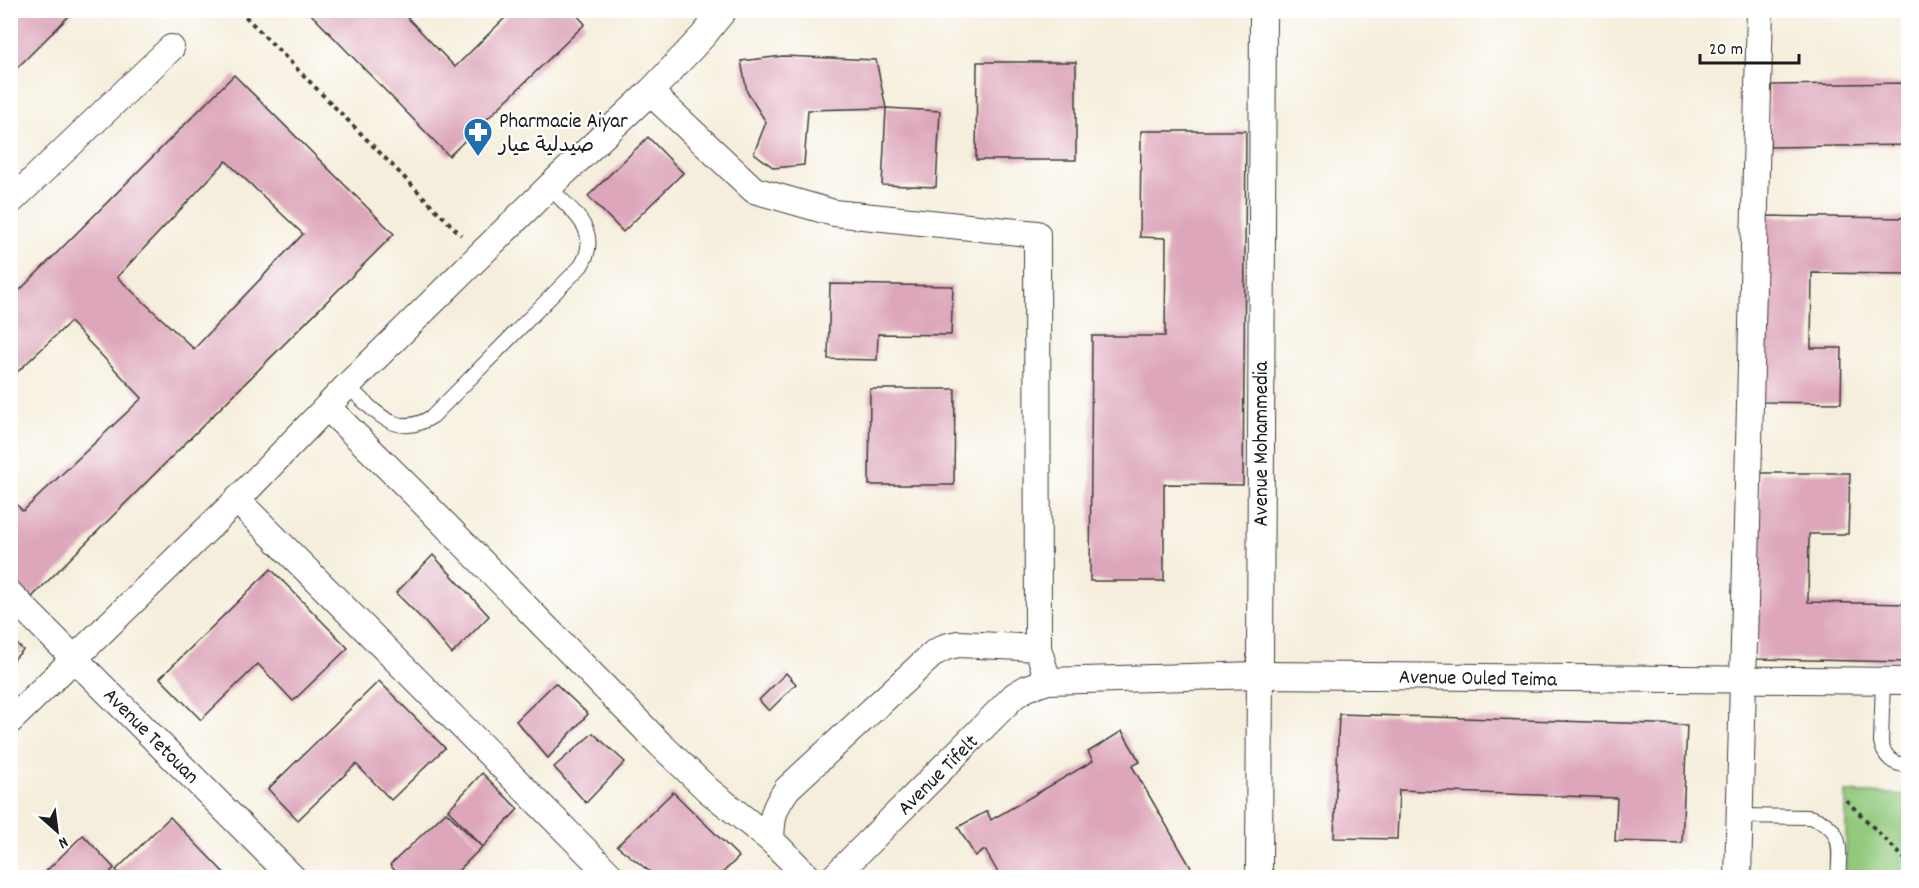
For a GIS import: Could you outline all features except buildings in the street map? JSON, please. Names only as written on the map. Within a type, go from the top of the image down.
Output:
[{"type":"street","points":[[10,721],[237,500],[347,386],[480,255],[650,92],[703,36],[724,10]]},
{"type":"street","name":"Avenue Mohammedia","points":[[1258,878],[1263,10]]},
{"type":"street","points":[[1738,878],[1760,10]]},
{"type":"street","points":[[10,202],[171,48]]},
{"type":"street","points":[[650,92],[754,190],[834,213],[1037,234],[1038,648],[1048,681]]},
{"type":"street","points":[[327,407],[660,744],[708,790],[771,840],[809,878]]},
{"type":"street","points":[[237,500],[613,878]]},
{"type":"street","name":"Avenue Tetouan","points":[[10,594],[293,878]]},
{"type":"street","points":[[771,840],[772,816],[787,789],[934,653],[958,644],[1038,648]]},
{"type":"street","name":"Avenue Ouled Teima","points":[[1048,681],[1258,675],[1908,681]]},
{"type":"street","name":"Avenue Tifelt","points":[[832,878],[1015,696],[1027,688],[1048,681]]},
{"type":"lane","points":[[347,386],[390,423],[404,426],[415,425],[433,416],[581,266],[587,255],[589,243],[585,225],[549,188]]},
{"type":"lane","points":[[1882,681],[1882,750],[1894,763],[1908,765]]},
{"type":"lane","points":[[1740,816],[1809,817],[1821,820],[1831,827],[1837,837],[1840,849],[1838,878]]},
{"type":"path","points":[[238,10],[480,255]]},
{"type":"path","points":[[1846,800],[1908,862]]},
{"type":"green space","points":[[1846,792],[1908,795],[1908,877],[1846,877]]},
{"type":"place","name":"Pharmacie Aiyar صيدلية عيار","points":[[478,158]]}]
